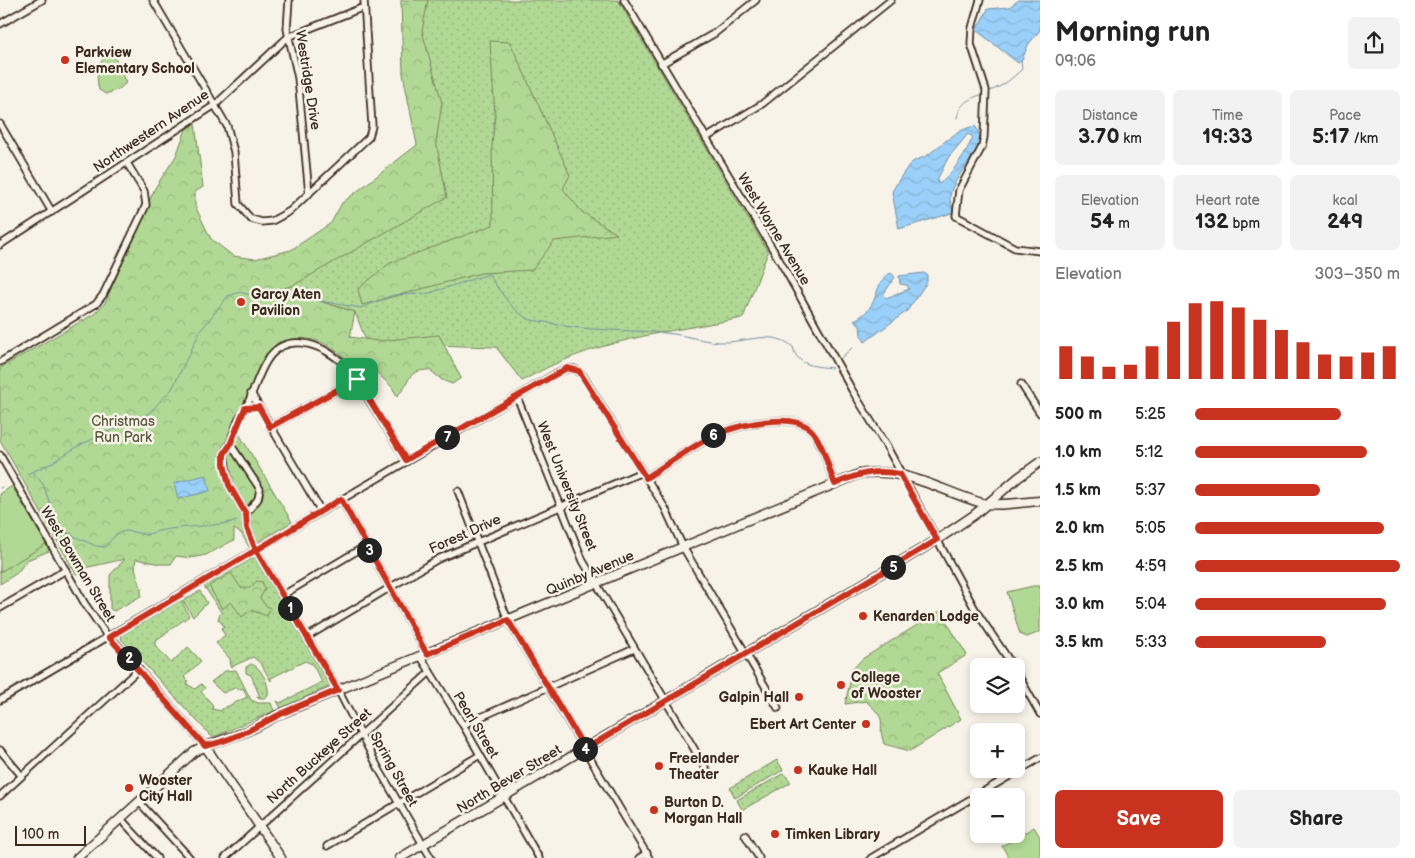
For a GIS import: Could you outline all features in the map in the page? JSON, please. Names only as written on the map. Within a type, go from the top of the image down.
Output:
[{"type":"main road","name":"North Bever Street","points":[[400,858],[937,540],[989,504],[1019,477],[1040,462]]},
{"type":"main road","name":"Quinby Avenue","points":[[77,858],[140,803],[194,752],[205,746],[216,744],[243,733],[338,690],[424,656],[859,474],[880,471],[900,474],[989,504]]},
{"type":"main road","points":[[989,504],[1040,501]]},
{"type":"main road","points":[[205,746],[262,825],[281,858]]},
{"type":"street","points":[[0,24],[42,0]]},
{"type":"street","points":[[153,0],[227,126],[231,140],[238,204],[244,212],[256,221],[272,221],[290,211],[369,137],[372,126],[364,0]]},
{"type":"street","name":"Westridge Drive","points":[[289,0],[288,37],[298,78],[308,194]]},
{"type":"street","name":"West Wayne Avenue","points":[[624,0],[784,268],[852,390],[888,448],[900,474],[976,611],[1008,658]]},
{"type":"street","points":[[661,64],[715,33],[756,0]]},
{"type":"street","points":[[706,138],[762,104],[891,0]]},
{"type":"street","points":[[980,0],[972,28],[972,44],[986,90],[982,147],[959,190],[956,216],[1014,248],[1040,251]]},
{"type":"street","name":"Northwestern Avenue","points":[[0,245],[215,105],[288,37],[364,7]]},
{"type":"street","points":[[0,124],[52,212]]},
{"type":"street","points":[[0,362],[88,310],[103,295],[146,205],[144,191],[126,163]]},
{"type":"street","name":"Spring Street","points":[[406,460],[357,379],[338,358],[319,347],[304,343],[287,344],[271,353],[251,393],[230,445],[224,454],[225,474],[234,495],[246,514],[247,528],[256,550],[338,690],[361,735],[431,858]]},
{"type":"street","points":[[0,700],[406,460],[567,368],[579,371],[665,508],[683,547],[778,708]]},
{"type":"street","points":[[270,427],[357,379]]},
{"type":"street","points":[[1021,384],[1040,413]]},
{"type":"street","points":[[251,393],[321,511]]},
{"type":"street","name":"West University Street","points":[[516,397],[583,561],[665,702],[710,774]]},
{"type":"street","points":[[245,408],[259,407]]},
{"type":"street","points":[[646,478],[724,430],[758,422],[785,420],[798,422],[809,428],[817,439],[835,484]]},
{"type":"street","points":[[230,445],[260,489],[258,499],[246,514]]},
{"type":"street","name":"West Bowman Street","points":[[0,454],[85,604],[109,637],[205,746]]},
{"type":"street","name":"Forest Drive","points":[[307,637],[438,559],[476,541],[642,472]]},
{"type":"street","points":[[458,491],[508,620],[648,856],[639,858]]},
{"type":"street","name":"Pearl Street","points":[[341,499],[390,587],[430,672],[463,725],[539,858]]},
{"type":"street","points":[[282,595],[367,545]]},
{"type":"street","points":[[0,608],[66,570]]},
{"type":"street","points":[[463,725],[546,686],[634,649]]},
{"type":"street","points":[[0,796],[139,669]]},
{"type":"street","name":"North Buckeye Street","points":[[225,858],[430,672]]},
{"type":"street","points":[[1025,687],[1040,714]]},
{"type":"street","points":[[0,750],[21,776]]},
{"type":"street","points":[[327,846],[480,755]]},
{"type":"street","points":[[871,858],[1040,758]]},
{"type":"street","points":[[140,803],[190,858]]},
{"type":"street","points":[[121,819],[157,858]]},
{"type":"street","points":[[744,835],[759,858]]},
{"type":"green space","name":"Christmas Run Park","points":[[401,0],[428,0],[422,31],[442,103],[436,142],[447,197],[292,286],[280,289],[355,312],[350,337],[378,341],[439,335],[461,378],[452,384],[442,380],[430,370],[416,372],[409,378],[397,396],[392,387],[370,366],[356,367],[329,346],[320,342],[311,339],[301,339],[277,343],[264,363],[235,427],[292,522],[249,547],[241,533],[234,529],[234,540],[206,555],[191,558],[176,556],[171,564],[136,559],[135,569],[141,596],[114,611],[110,609],[110,575],[125,559],[84,568],[80,573],[76,574],[0,440],[0,368],[94,314],[105,303],[155,188],[176,156],[186,129],[195,124],[203,187],[195,192],[195,206],[211,239],[233,256],[255,259],[291,250],[331,223],[342,203],[417,145],[403,74]]},
{"type":"green space","points":[[413,0],[618,0],[768,252],[743,318],[630,339],[575,356],[548,367],[522,381],[496,347],[367,343],[355,312],[256,282],[389,198],[420,144]]},
{"type":"green space","points":[[490,41],[510,42],[570,175],[563,189],[582,212],[617,234],[554,241],[532,270],[481,273],[362,305],[358,289],[390,263],[493,225],[492,145],[495,115]]},
{"type":"green space","points":[[112,51],[126,83],[119,89],[106,94],[99,90],[97,78],[101,63]]},
{"type":"green space","points":[[12,486],[46,544],[0,572],[0,494]]},
{"type":"green space","points":[[38,534],[43,537],[49,551],[27,560],[17,573],[0,584],[0,567]]},
{"type":"green space","points":[[255,557],[330,686],[281,708],[277,701],[280,703],[322,682],[312,664],[305,661],[271,678],[271,681],[261,664],[253,657],[231,667],[230,659],[216,643],[225,635],[221,629],[224,626],[218,619],[221,612],[204,586]]},
{"type":"green space","points":[[231,573],[241,588],[250,588],[257,581],[262,582],[265,589],[260,598],[270,608],[267,616],[251,610],[242,617],[231,602],[222,609],[209,586]]},
{"type":"green space","points":[[1040,586],[1040,632],[1027,637],[1020,634],[1007,592]]},
{"type":"green space","points":[[200,591],[207,603],[193,617],[183,601]]},
{"type":"green space","points":[[181,600],[189,616],[155,641],[155,645],[171,663],[188,647],[201,661],[184,677],[188,681],[187,684],[195,689],[201,684],[205,688],[201,692],[213,705],[212,709],[221,711],[247,697],[243,688],[238,690],[237,687],[223,693],[211,682],[225,671],[236,670],[251,700],[258,703],[271,703],[274,711],[216,736],[211,736],[121,639],[122,635]]},
{"type":"green space","points":[[940,611],[967,655],[937,673],[961,719],[910,751],[884,744],[881,718],[874,708],[866,701],[845,704],[853,669],[862,659]]},
{"type":"green space","points":[[251,664],[258,668],[266,682],[268,695],[264,698],[260,698],[256,696],[260,697],[251,675],[246,673],[246,667]]},
{"type":"green space","points":[[777,760],[783,770],[735,798],[730,788]]},
{"type":"green space","points":[[784,773],[790,783],[742,810],[737,800]]},
{"type":"green space","points":[[1034,827],[1040,837],[1040,858],[1009,858],[1002,846],[1007,843],[1025,843],[1025,832]]},
{"type":"water","points":[[1019,0],[1040,0],[1040,30],[1028,45],[1022,60],[1018,63],[976,30],[988,9],[1009,7]]},
{"type":"water","points":[[975,126],[980,135],[973,156],[952,189],[950,200],[954,210],[952,213],[899,229],[892,192],[904,172],[915,160],[927,155],[951,137]],"holes":[[[968,134],[973,137],[959,162],[939,184],[937,180],[948,158]]]},
{"type":"water","points":[[891,273],[895,277],[883,295],[886,298],[909,289],[907,285],[900,284],[899,276],[924,273],[927,275],[927,282],[907,311],[865,342],[861,335],[860,325],[854,320],[863,315],[869,308],[881,281]]},
{"type":"water","points":[[206,475],[210,491],[178,499],[174,483]]},
{"type":"waterway","points":[[990,91],[1018,73],[1022,69],[1021,61]]},
{"type":"waterway","points":[[957,118],[960,108],[966,102],[983,94]]},
{"type":"waterway","points":[[27,474],[50,464],[80,445],[149,413],[172,389],[201,330],[228,296],[240,292],[248,294],[279,294],[361,308],[393,295],[426,294],[489,274],[510,304],[520,314],[531,320],[590,329],[666,333],[719,342],[761,338],[778,339],[793,347],[798,358],[807,364],[832,368]]},
{"type":"waterway","points":[[841,358],[852,348]]},
{"type":"waterway","points":[[33,472],[43,484],[50,504]]},
{"type":"waterway","points":[[69,534],[96,546],[105,547],[119,533],[127,531],[145,535],[168,529],[237,521]]},
{"type":"waterway","points":[[63,528],[69,534],[70,542]]},
{"type":"place","name":"Parkview Elementary School","points":[[65,60]]},
{"type":"place","name":"Garcy Aten Pavilion","points":[[241,302]]},
{"type":"place","name":"Kenarden Lodge","points":[[863,616]]},
{"type":"place","name":"College of Wooster","points":[[841,685]]},
{"type":"place","name":"Galpin Hall","points":[[799,697]]},
{"type":"place","name":"Ebert Art Center","points":[[866,724]]},
{"type":"place","name":"Freelander Theater","points":[[659,766]]},
{"type":"place","name":"Kauke Hall","points":[[798,770]]},
{"type":"place","name":"Wooster City Hall","points":[[129,788]]},
{"type":"place","name":"Burton D. Morgan Hall","points":[[654,810]]},
{"type":"place","name":"Timken Library","points":[[775,834]]},
{"type":"route","points":[[357,379],[270,427],[259,407],[245,408],[238,421],[230,445],[224,454],[225,474],[234,495],[246,514],[247,528],[256,550],[338,690],[252,729],[216,744],[205,746],[109,637],[200,582],[256,550],[260,548],[341,499],[427,654],[508,620],[530,660],[585,749],[937,540],[900,474],[887,471],[859,474],[835,484],[817,439],[809,428],[798,422],[785,420],[758,422],[724,430],[712,435],[646,478],[579,371],[567,368],[406,460],[357,379]]}]
